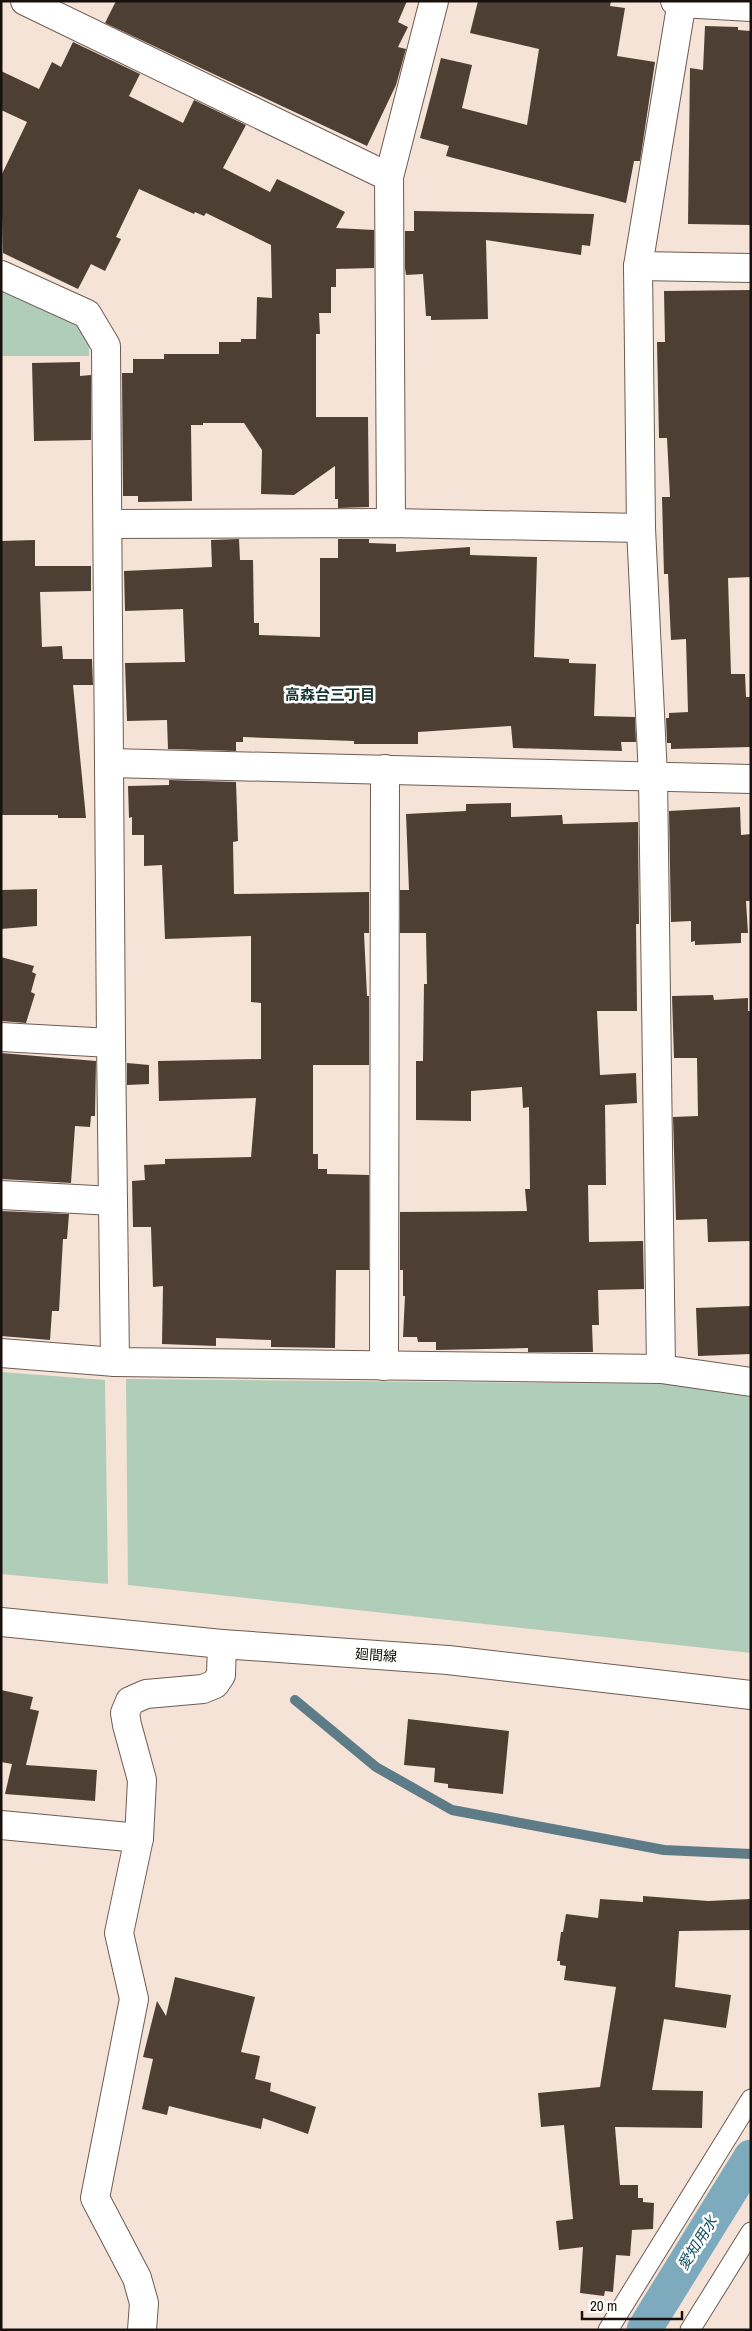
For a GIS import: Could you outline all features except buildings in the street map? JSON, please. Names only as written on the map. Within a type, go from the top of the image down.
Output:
[{"type":"street","points":[[25,1],[389,177]]},
{"type":"street","points":[[391,523],[389,177],[434,1]]},
{"type":"street","points":[[661,1368],[653,776],[640,528],[638,266],[679,2],[751,7]]},
{"type":"street","points":[[638,266],[751,268]]},
{"type":"street","points":[[1,276],[87,314],[106,346],[115,1362]]},
{"type":"street","points":[[108,524],[391,523],[640,528]]},
{"type":"street","points":[[110,762],[751,779]]},
{"type":"street","points":[[384,1366],[385,769]]},
{"type":"street","points":[[1,1037],[111,1043]]},
{"type":"street","points":[[1,1195],[113,1201]]},
{"type":"street","points":[[1,1353],[115,1362],[661,1368],[751,1382]]},
{"type":"street","name":"廻間線","points":[[1,1622],[222,1644],[448,1660],[751,1695]]},
{"type":"street","points":[[142,2330],[144,2303],[137,2278],[96,2198],[134,1999],[119,1933],[140,1838],[142,1780],[125,1713],[130,1701],[146,1694],[203,1689],[215,1684],[221,1675],[222,1644]]},
{"type":"street","points":[[1,1825],[140,1838]]},
{"type":"lane","points":[[608,2330],[751,2099]]},
{"type":"lane","points":[[690,2330],[751,2232]]},
{"type":"green space","points":[[1,290],[81,328],[89,342],[89,356],[1,356]]},
{"type":"green space","points":[[1,1372],[105,1380],[108,1584],[1,1574]]},
{"type":"green space","points":[[126,1379],[666,1384],[751,1397],[751,1653],[128,1585]]},
{"type":"waterway","points":[[295,1700],[376,1767],[452,1810],[664,1850],[751,1854]]},
{"type":"waterway","name":"愛知用水","points":[[644,2330],[751,2157]]},
{"type":"district","name":"高森台三丁目","points":[[330,694]]}]
